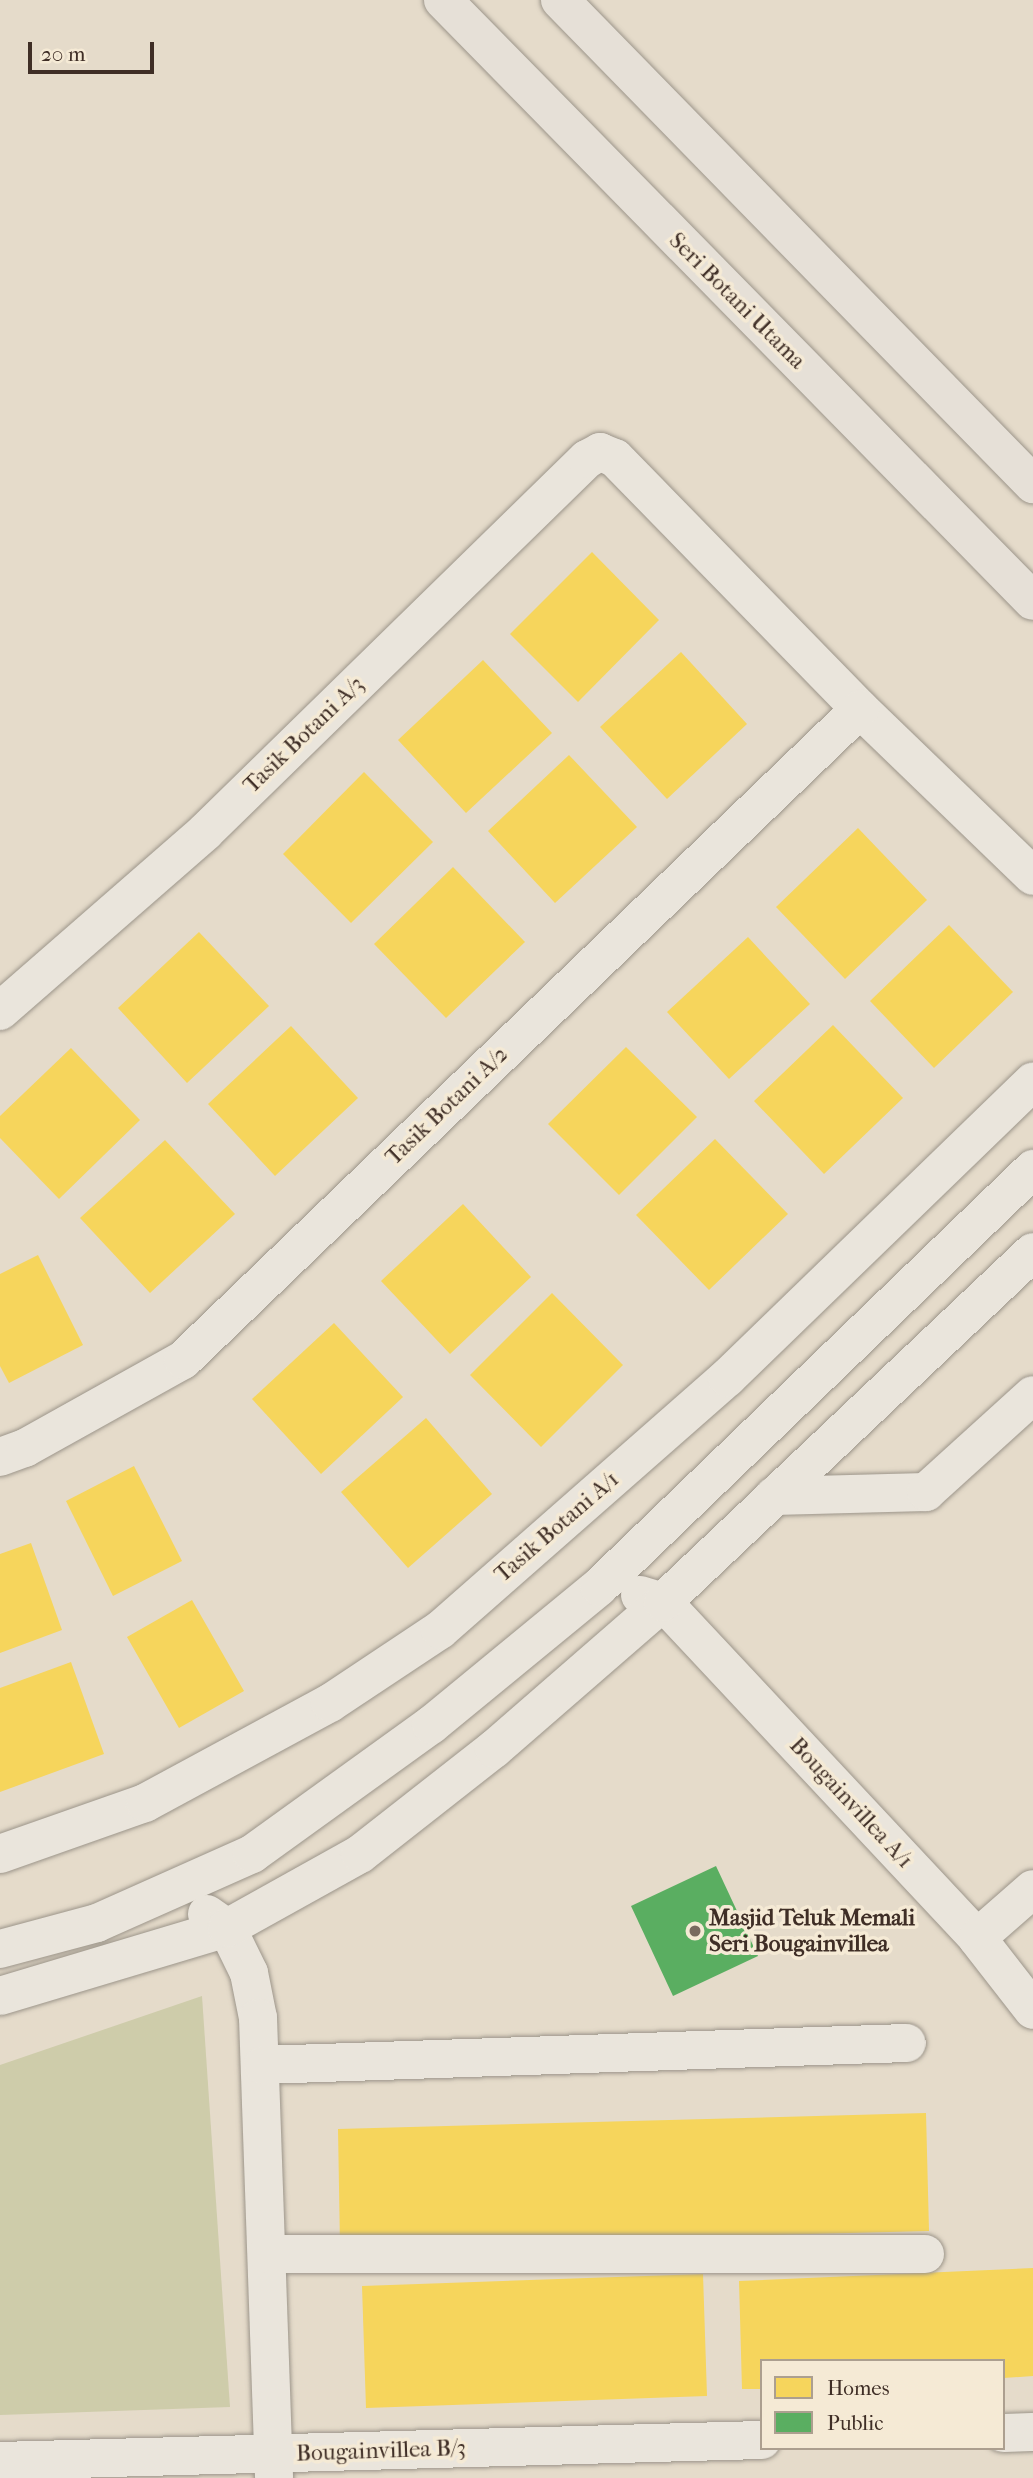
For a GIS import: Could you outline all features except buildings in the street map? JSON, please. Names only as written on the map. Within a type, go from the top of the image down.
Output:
[{"type":"main road","name":"Seri Botani Utama","points":[[443,0],[1033,601]]},
{"type":"main road","points":[[560,0],[1033,484]]},
{"type":"street","name":"Tasik Botani A/3","points":[[0,1011],[205,832],[587,459],[600,452],[615,458],[860,709]]},
{"type":"street","points":[[860,709],[1033,876]]},
{"type":"street","name":"Tasik Botani A/2","points":[[0,1457],[24,1448],[183,1360],[860,709]]},
{"type":"street","name":"Tasik Botani A/1","points":[[0,1854],[145,1803],[330,1703],[440,1630],[727,1378],[1033,1081]]},
{"type":"street","points":[[0,1950],[97,1923],[169,1894],[252,1854],[431,1725],[599,1587],[1033,1169]]},
{"type":"street","points":[[0,1996],[227,1928],[360,1854],[494,1749],[663,1602],[1033,1252]]},
{"type":"street","points":[[774,1496],[926,1492],[1033,1395]]},
{"type":"street","points":[[654,1535],[663,1602]]},
{"type":"street","points":[[599,1587],[616,1587],[663,1602]]},
{"type":"street","name":"Bougainvillea A/1","points":[[663,1602],[977,1938],[1033,2010]]},
{"type":"street","points":[[227,1928],[236,1891],[252,1854]]},
{"type":"street","points":[[977,1938],[1033,1889]]},
{"type":"street","points":[[169,1894],[227,1928],[249,1973],[263,2065],[274,2466]]},
{"type":"street","points":[[263,2065],[907,2043]]},
{"type":"street","points":[[267,2254],[925,2254]]},
{"type":"street","points":[[1005,2433],[1033,2432]]},
{"type":"street","name":"Bougainvillea B/3","points":[[0,2461],[274,2466],[760,2440]]},
{"type":"shaded area","points":[[202,1996],[230,2407],[0,2415],[0,2065]]},
{"type":"place","name":"Masjid Teluk Memali Seri Bougainvillea","points":[[695,1931]]}]
